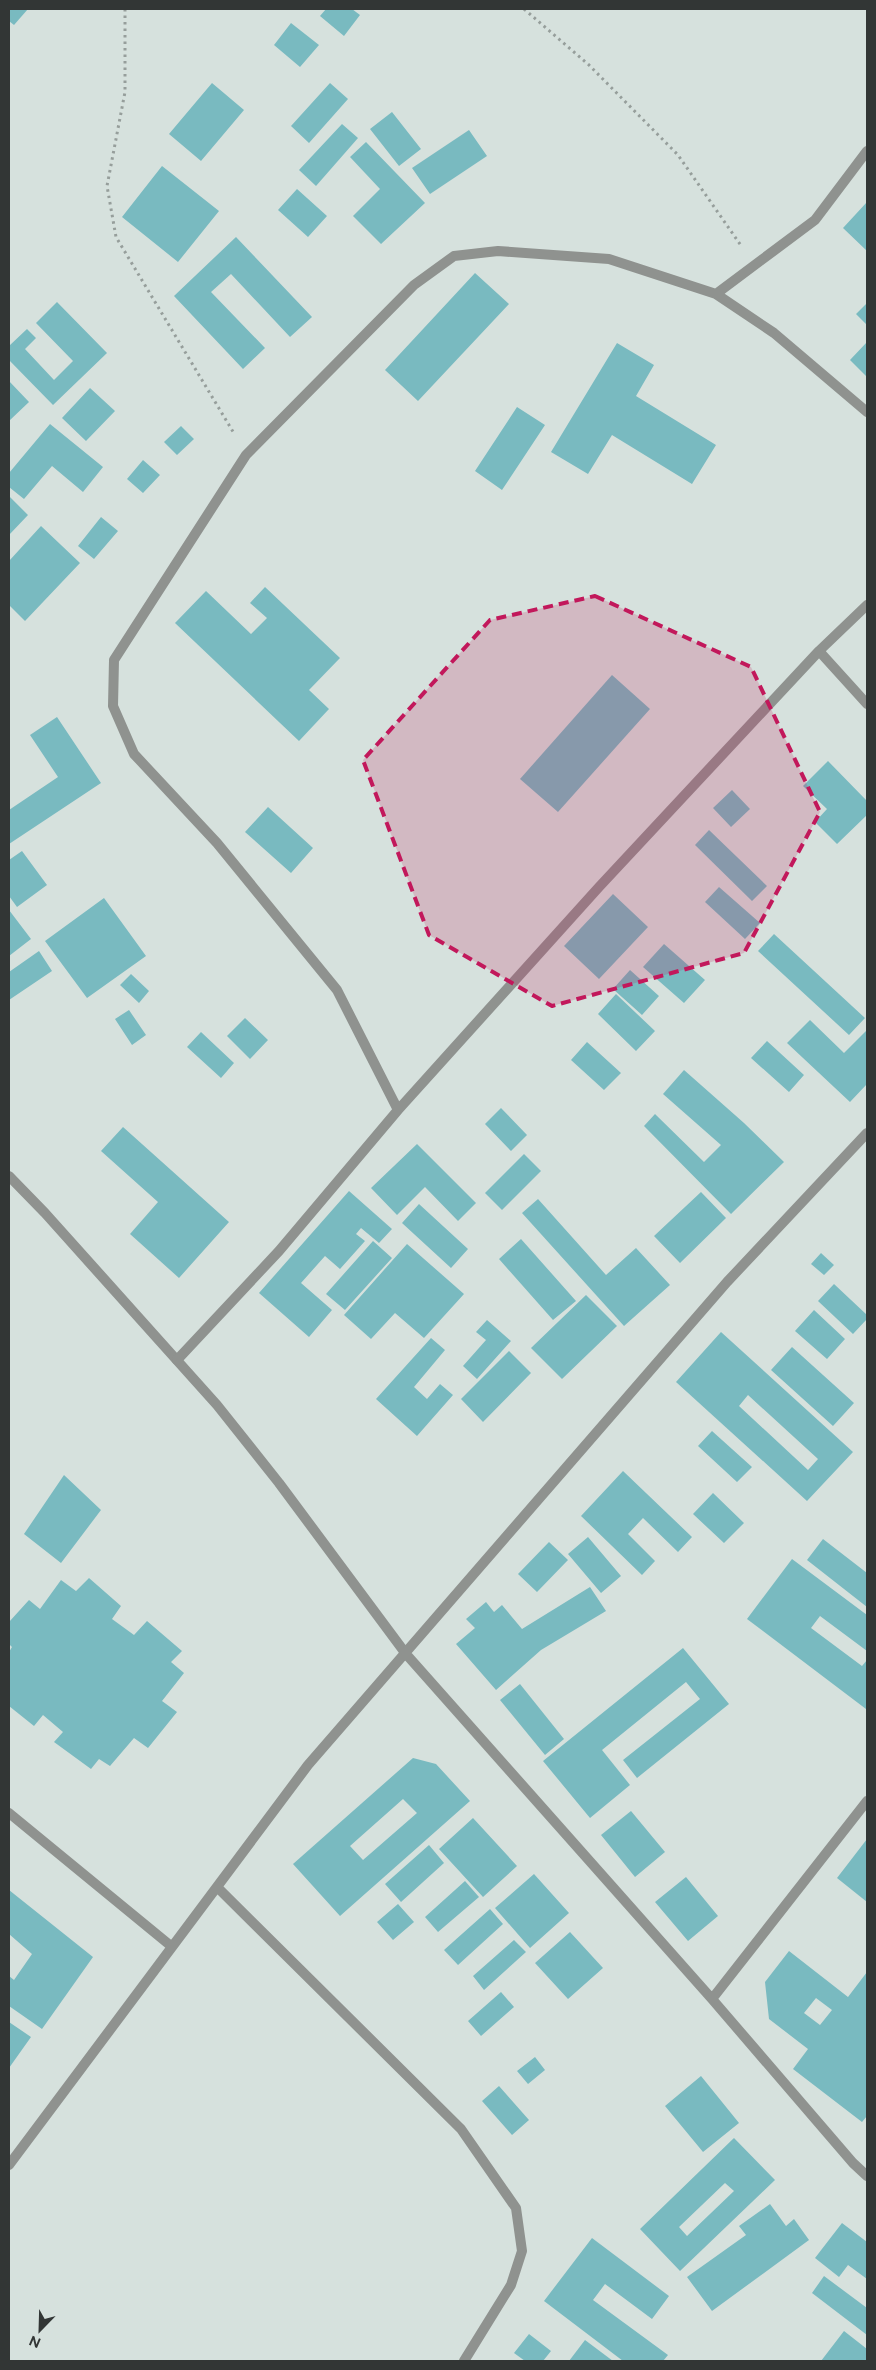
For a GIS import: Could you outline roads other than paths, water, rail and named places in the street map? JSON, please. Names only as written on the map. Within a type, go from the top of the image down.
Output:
[{"type":"street","points":[[716,294],[815,220],[867,150]]},
{"type":"street","points":[[398,1110],[337,990],[217,844],[134,754],[113,706],[114,660],[246,455],[414,285],[454,256],[498,251],[609,259],[716,294],[774,333],[867,412]]},
{"type":"street","points":[[177,1360],[279,1251],[398,1110],[599,887],[819,651],[867,605]]},
{"type":"street","points":[[819,651],[867,704]]},
{"type":"street","points":[[9,2165],[308,1765],[727,1282],[867,1133]]},
{"type":"street","points":[[9,1176],[217,1404],[279,1483],[406,1654],[712,1999],[853,2163],[867,2176]]},
{"type":"street","points":[[712,1999],[867,1801]]},
{"type":"street","points":[[9,1813],[171,1946]]},
{"type":"street","points":[[217,1887],[462,2129],[516,2208],[522,2250],[511,2285],[464,2361]]}]
